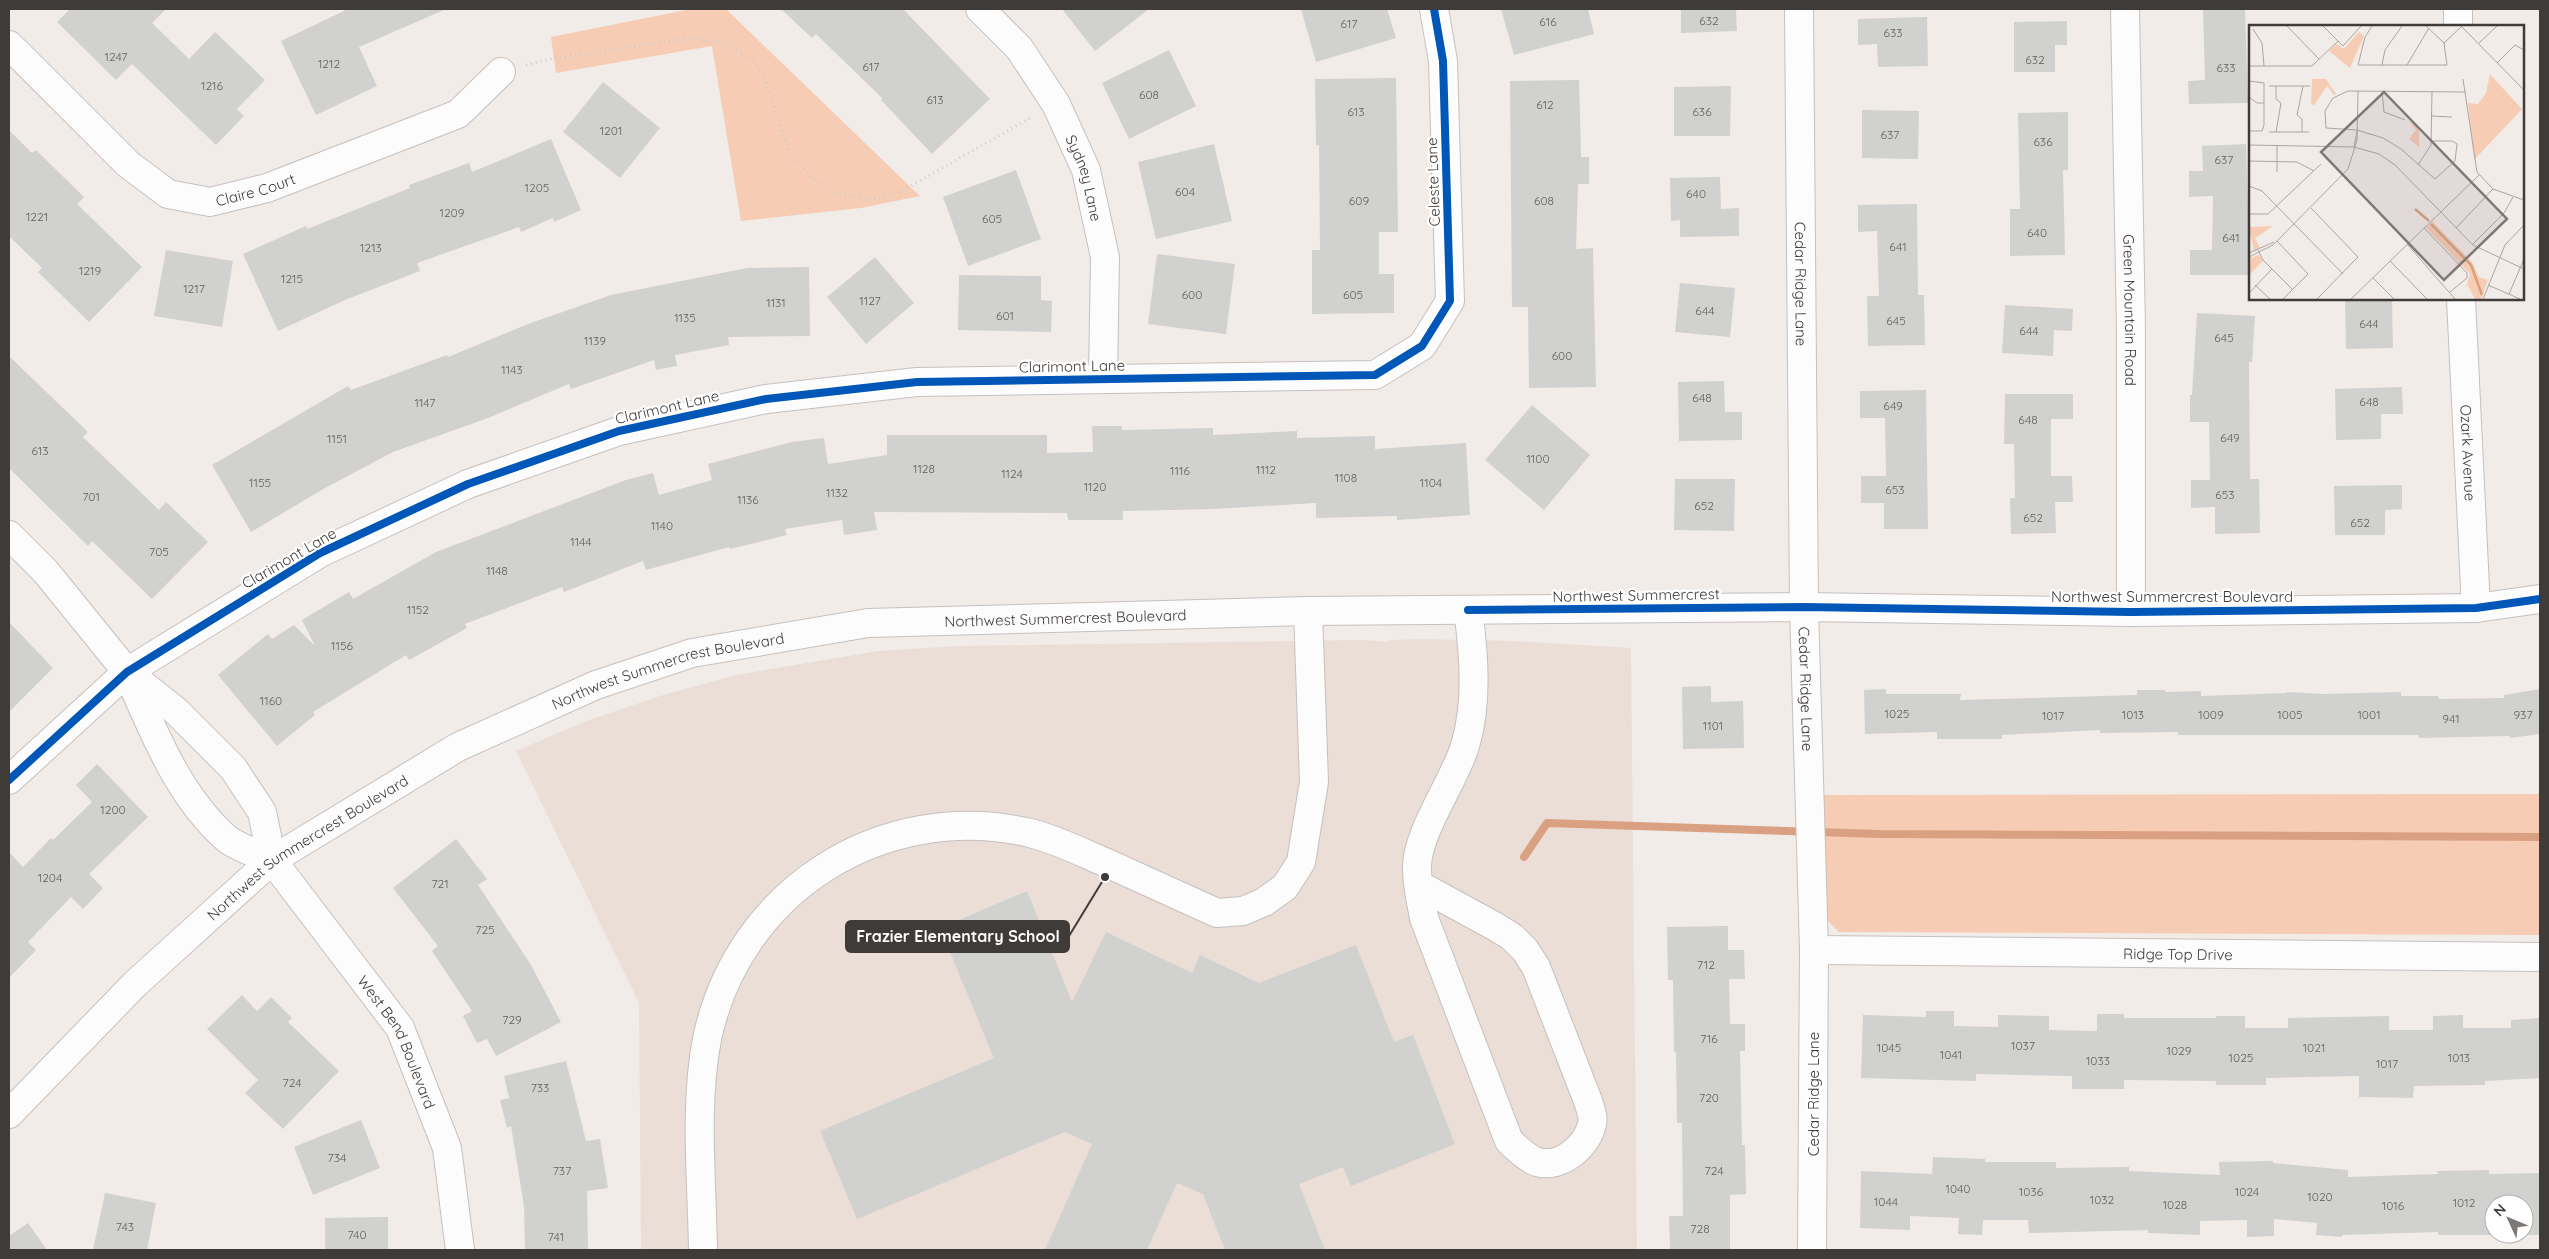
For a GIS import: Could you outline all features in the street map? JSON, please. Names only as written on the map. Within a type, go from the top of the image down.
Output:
[{"type":"street","name":"Sydney Lane","points":[[980,9],[1019,48],[1056,104],[1086,170],[1105,257],[1103,379]]},
{"type":"street","name":"Celeste Lane","points":[[1422,346],[1450,301],[1443,61],[1434,9]]},
{"type":"street","name":"Cedar Ridge Lane","points":[[1799,9],[1804,607],[1814,950],[1812,1250]]},
{"type":"street","name":"Green Mountain Road","points":[[2126,9],[2132,330],[2132,612]]},
{"type":"street","points":[[2458,9],[2458,25]]},
{"type":"street","name":"Claire Court","points":[[9,46],[128,164],[168,194],[210,202],[268,188],[458,114],[501,72]]},
{"type":"street","name":"Ozark Avenue","points":[[2461,300],[2476,608]]},
{"type":"street","name":"Clarimont Lane","points":[[9,780],[127,672],[320,553],[468,484],[619,431],[766,399],[898,384],[1375,374],[1422,346]]},
{"type":"street","name":"West Bend Boulevard","points":[[9,535],[46,572],[127,672],[176,711],[233,768],[262,812],[272,860],[400,1028],[447,1148],[460,1250]]},
{"type":"street","name":"Northwest Summercrest Boulevard","points":[[1804,607],[2132,612],[2476,608],[2540,599]]},
{"type":"street","name":"Northwest Summercrest","points":[[1468,610],[1804,607]]},
{"type":"street","name":"Northwest Summercrest Boulevard","points":[[9,1114],[135,984],[272,860],[458,747],[596,685],[692,653],[868,623],[1308,611],[1468,610]]},
{"type":"street","points":[[1419,885],[1512,937],[1536,967],[1588,1101],[1593,1122],[1586,1142],[1553,1163],[1537,1162],[1521,1152],[1509,1141],[1424,918],[1416,868],[1422,843],[1465,746],[1472,710],[1473,649],[1468,610]]},
{"type":"street","points":[[703,1250],[701,1091],[707,1038],[723,986],[745,945],[773,908],[806,880],[844,855],[882,839],[922,829],[965,826],[1006,829],[1032,834],[1065,845],[1218,913],[1243,911],[1264,902],[1284,887],[1301,862],[1308,824],[1314,782],[1308,611]]},
{"type":"street","name":"West Bend Boulevard","points":[[127,672],[158,741],[197,807],[228,840],[272,860]]},
{"type":"street","name":"Ridge Top Drive","points":[[1814,950],[2540,956]]},
{"type":"path","points":[[501,72],[549,59],[692,38],[724,43],[750,58],[763,75],[789,150],[808,174],[837,194],[869,200],[900,192],[1056,104]]},
{"type":"shaded area","points":[[691,9],[726,9],[920,196],[861,208],[741,221],[712,46],[556,73],[551,37]]},
{"type":"shaded area","points":[[1363,640],[1388,642],[1390,640],[1514,641],[1631,648],[1637,1250],[641,1250],[639,1003],[516,751],[586,721],[663,695],[736,675],[878,651],[957,646]]},
{"type":"shaded area","points":[[2540,794],[2540,935],[1839,932],[1827,920],[1822,903],[1821,795]]},
{"type":"building","points":[[70,9],[166,9],[152,23],[189,59],[215,32],[265,80],[237,109],[244,116],[216,145],[132,64],[116,80],[57,22]]},
{"type":"building","points":[[348,9],[446,9],[359,47],[377,86],[316,115],[281,41]]},
{"type":"building","points":[[781,9],[903,9],[990,99],[932,154],[881,100],[882,98],[816,34],[812,38]]},
{"type":"building","points":[[1062,9],[1149,9],[1095,51]]},
{"type":"building","points":[[1301,9],[1387,9],[1396,38],[1316,62]]},
{"type":"building","points":[[1501,9],[1588,9],[1594,34],[1514,55]]},
{"type":"building","points":[[1681,9],[1736,9],[1737,31],[1681,33]]},
{"type":"building","points":[[2203,9],[2245,9],[2248,103],[2189,104],[2188,81],[2205,80]]},
{"type":"building","points":[[1927,17],[1928,66],[1878,67],[1877,44],[1858,45],[1858,19]]},
{"type":"building","points":[[2067,21],[2067,45],[2055,45],[2055,72],[2014,72],[2014,22]]},
{"type":"building","points":[[1169,50],[1196,106],[1129,139],[1102,83]]},
{"type":"building","points":[[1396,78],[1398,232],[1379,232],[1379,274],[1394,274],[1394,313],[1312,314],[1312,250],[1320,250],[1319,145],[1316,145],[1315,79]]},
{"type":"building","points":[[1579,80],[1581,157],[1589,157],[1589,184],[1578,184],[1576,249],[1593,248],[1596,387],[1529,388],[1528,307],[1512,307],[1510,81]]},
{"type":"building","points":[[603,82],[660,128],[620,178],[563,132]]},
{"type":"building","points":[[1731,86],[1730,136],[1674,136],[1674,87]]},
{"type":"building","points":[[1862,110],[1919,111],[1918,159],[1862,158]]},
{"type":"building","points":[[2068,112],[2068,170],[2063,170],[2065,255],[2010,256],[2010,209],[2020,209],[2018,113]]},
{"type":"building","points":[[9,130],[32,153],[36,150],[84,197],[77,204],[142,267],[89,322],[38,272],[42,268],[9,236]]},
{"type":"building","points":[[551,139],[581,210],[554,222],[553,218],[521,232],[519,227],[417,263],[420,271],[345,300],[278,331],[243,254],[306,226],[307,229],[410,188],[409,185],[469,163],[472,172]]},
{"type":"building","points":[[1214,144],[1232,221],[1156,239],[1138,162]]},
{"type":"building","points":[[2246,144],[2249,275],[2190,275],[2190,250],[2212,250],[2213,196],[2189,197],[2189,171],[2203,171],[2202,146]]},
{"type":"building","points":[[1016,170],[1041,239],[968,266],[943,197]]},
{"type":"building","points":[[1720,177],[1721,209],[1739,208],[1739,236],[1680,237],[1680,220],[1671,221],[1670,178]]},
{"type":"building","points":[[1917,204],[1918,295],[1924,295],[1925,345],[1868,346],[1867,296],[1879,296],[1877,231],[1858,232],[1858,205]]},
{"type":"building","points":[[166,250],[233,261],[222,327],[154,316]]},
{"type":"building","points":[[1157,254],[1235,264],[1226,334],[1148,324]]},
{"type":"building","points":[[875,257],[914,303],[866,344],[827,297]]},
{"type":"building","points":[[809,267],[810,336],[728,337],[729,345],[675,355],[677,366],[656,370],[654,360],[571,389],[569,384],[488,418],[393,452],[325,488],[251,532],[212,465],[348,386],[351,390],[447,355],[448,357],[528,324],[611,295],[747,268]]},
{"type":"building","points":[[959,275],[1041,276],[1041,300],[1052,301],[1051,332],[958,330]]},
{"type":"building","points":[[1680,283],[1735,288],[1730,337],[1675,332]]},
{"type":"building","points":[[2345,300],[2392,300],[2393,348],[2346,349]]},
{"type":"building","points":[[2005,305],[2073,309],[2072,331],[2054,330],[2053,356],[2002,353]]},
{"type":"building","points":[[2197,313],[2255,316],[2252,362],[2249,362],[2250,479],[2259,479],[2260,533],[2215,534],[2215,507],[2191,508],[2191,480],[2210,480],[2209,422],[2190,422],[2190,395],[2192,395]]},
{"type":"building","points":[[9,356],[88,432],[83,437],[159,510],[166,502],[208,542],[152,599],[92,541],[88,546],[9,468]]},
{"type":"building","points":[[1724,381],[1725,412],[1742,412],[1742,440],[1679,441],[1678,382]]},
{"type":"building","points":[[2402,387],[2403,414],[2381,414],[2381,439],[2336,440],[2335,389]]},
{"type":"building","points":[[1926,390],[1928,529],[1884,529],[1884,503],[1861,503],[1861,476],[1886,476],[1885,418],[1860,418],[1860,391]]},
{"type":"building","points":[[2005,394],[2073,394],[2073,419],[2051,419],[2051,476],[2072,476],[2073,502],[2055,502],[2056,533],[2011,534],[2010,498],[2015,498],[2014,444],[2004,444]]},
{"type":"building","points":[[1532,405],[1590,455],[1544,510],[1485,460]]},
{"type":"building","points":[[1092,426],[1122,426],[1122,430],[1213,428],[1213,435],[1297,431],[1297,438],[1375,436],[1375,449],[1466,443],[1470,515],[1397,520],[1397,516],[1316,518],[1316,503],[1215,509],[1123,511],[1123,520],[1068,520],[1067,513],[874,512],[877,530],[844,535],[842,520],[785,529],[787,535],[730,549],[729,547],[646,570],[643,561],[564,592],[562,587],[465,624],[467,628],[409,660],[406,655],[313,712],[315,715],[277,746],[218,675],[268,634],[272,639],[294,625],[315,646],[302,620],[349,592],[353,599],[436,552],[626,480],[653,473],[659,495],[712,480],[708,464],[792,442],[824,438],[828,464],[887,455],[887,435],[1047,435],[1047,453],[1093,452]]},
{"type":"building","points":[[1675,479],[1735,479],[1734,531],[1674,530]]},
{"type":"building","points":[[2402,485],[2402,509],[2385,510],[2385,535],[2335,535],[2334,486]]},
{"type":"building","points":[[9,622],[53,668],[9,712]]},
{"type":"building","points":[[1711,686],[1711,702],[1743,701],[1744,748],[1683,749],[1682,687]]},
{"type":"building","points":[[1886,689],[1886,694],[1961,694],[1960,700],[2137,695],[2137,690],[2165,690],[2165,692],[2201,691],[2201,696],[2287,692],[2323,694],[2401,692],[2401,696],[2438,696],[2439,699],[2504,698],[2504,695],[2540,689],[2540,734],[2510,738],[2510,736],[2419,738],[2418,735],[2178,735],[2178,732],[2100,733],[2100,730],[2002,735],[2002,739],[1937,739],[1937,732],[1865,734],[1864,690]]},
{"type":"building","points":[[97,764],[148,817],[89,874],[103,888],[83,909],[71,897],[28,942],[36,950],[9,978],[9,852],[23,867],[51,838],[53,840],[92,802],[76,785]]},
{"type":"building","points":[[456,839],[487,879],[478,885],[531,965],[561,1022],[496,1056],[487,1039],[477,1043],[463,1016],[472,1011],[432,951],[438,946],[393,888]]},
{"type":"building","points":[[1027,891],[1072,1002],[1106,932],[1192,973],[1200,955],[1259,983],[1356,945],[1394,1042],[1413,1035],[1455,1144],[1351,1186],[1343,1167],[1299,1184],[1325,1250],[1225,1250],[1203,1194],[1177,1183],[1147,1250],[1045,1250],[1092,1144],[1065,1132],[857,1219],[820,1131],[994,1058],[940,928]]},
{"type":"building","points":[[1728,926],[1728,950],[1744,950],[1745,979],[1729,979],[1730,1024],[1745,1024],[1745,1051],[1740,1051],[1742,1145],[1745,1145],[1746,1194],[1730,1195],[1730,1250],[1670,1250],[1669,1216],[1683,1216],[1682,1123],[1677,1123],[1673,980],[1668,980],[1667,927]]},
{"type":"building","points":[[242,995],[257,1011],[271,997],[292,1018],[288,1022],[339,1071],[283,1129],[245,1093],[258,1080],[207,1029]]},
{"type":"building","points":[[1926,1011],[1954,1011],[1954,1026],[1998,1027],[1998,1015],[2049,1016],[2049,1030],[2097,1031],[2097,1014],[2124,1014],[2124,1018],[2216,1018],[2216,1016],[2245,1016],[2245,1028],[2288,1028],[2288,1018],[2389,1016],[2389,1030],[2433,1030],[2433,1016],[2463,1015],[2463,1028],[2511,1028],[2511,1020],[2540,1018],[2540,1078],[2485,1081],[2485,1085],[2414,1086],[2413,1098],[2359,1097],[2359,1076],[2266,1078],[2266,1085],[2216,1085],[2216,1081],[2124,1080],[2124,1089],[2072,1089],[2072,1076],[1976,1074],[1976,1081],[1861,1078],[1863,1015],[1926,1017]]},
{"type":"building","points":[[566,1061],[586,1141],[600,1139],[608,1188],[587,1191],[588,1250],[525,1250],[524,1206],[511,1126],[507,1128],[500,1100],[509,1098],[504,1076]]},
{"type":"building","points":[[361,1120],[380,1168],[313,1195],[294,1147]]},
{"type":"building","points":[[1933,1157],[1985,1159],[1985,1162],[2056,1162],[2056,1168],[2129,1167],[2129,1171],[2220,1175],[2219,1162],[2273,1161],[2273,1163],[2348,1170],[2348,1177],[2438,1174],[2437,1171],[2489,1170],[2489,1174],[2540,1173],[2540,1235],[2534,1235],[2534,1194],[2484,1194],[2484,1235],[2438,1235],[2438,1232],[2342,1235],[2342,1237],[2316,1235],[2317,1223],[2274,1219],[2274,1236],[2247,1237],[2247,1220],[2200,1221],[2200,1235],[2148,1233],[2148,1230],[2029,1233],[2028,1220],[1983,1220],[1982,1235],[1958,1234],[1959,1218],[1910,1216],[1910,1230],[1860,1228],[1861,1171],[1932,1174]]},
{"type":"building","points":[[105,1193],[156,1203],[147,1250],[93,1250]]},
{"type":"building","points":[[388,1217],[388,1250],[325,1250],[325,1218]]},
{"type":"building","points":[[28,1223],[47,1250],[9,1250],[9,1236]]},
{"type":"waterway","points":[[1524,857],[1547,823],[1879,834],[2540,837]]},
{"type":"cycle path","points":[[9,780],[127,672],[320,553],[468,484],[619,431],[766,399],[917,382],[1375,375],[1422,346],[1450,301],[1443,61],[1434,9]]},
{"type":"cycle path","points":[[1468,610],[1804,607],[2131,612],[2476,608],[2540,599]]},
{"type":"place","name":"Frazier Elementary School","points":[[1105,877]]}]
